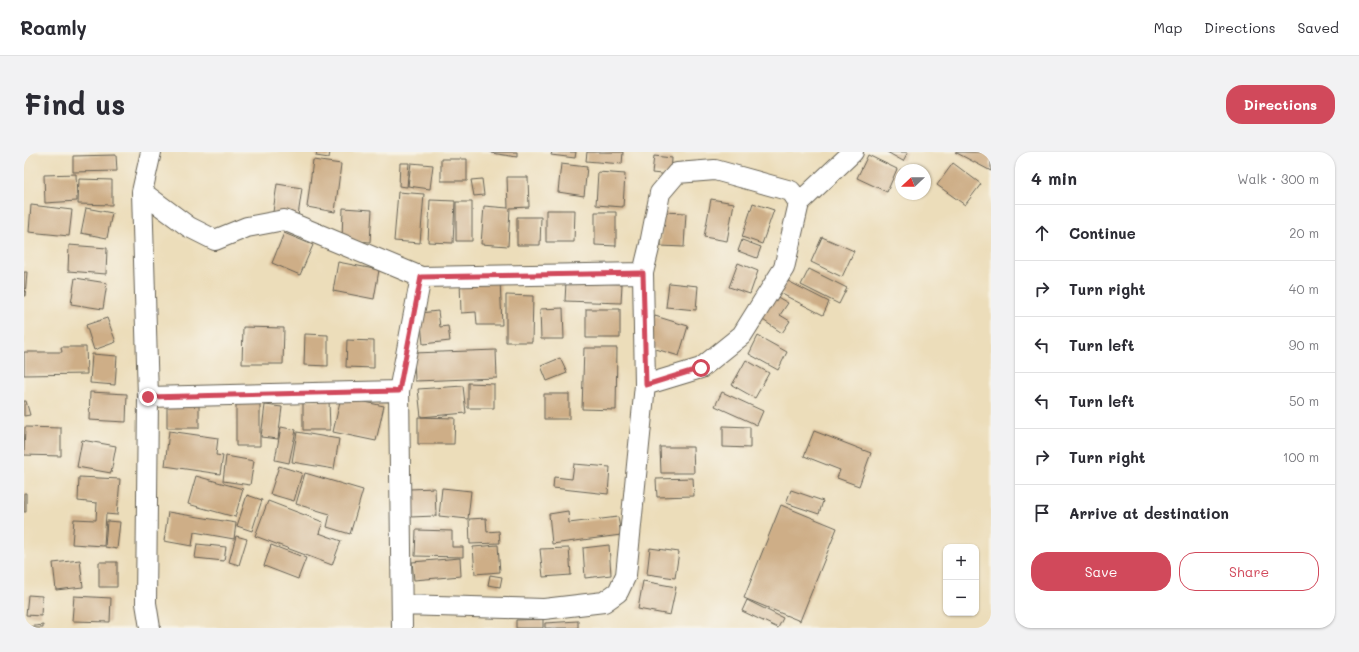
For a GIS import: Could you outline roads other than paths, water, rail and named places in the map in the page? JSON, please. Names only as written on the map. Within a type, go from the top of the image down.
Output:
[{"type":"street","points":[[150,628],[146,603],[148,397],[142,192],[151,152]]},
{"type":"street","points":[[646,385],[701,368],[742,335],[784,268],[799,203],[853,152]]},
{"type":"street","points":[[402,606],[544,609],[604,602],[618,592],[626,576],[646,385],[643,273],[660,193],[677,173],[715,170],[791,191],[799,203]]},
{"type":"street","points":[[142,192],[189,227],[215,240],[247,227],[284,220],[421,277],[643,273]]},
{"type":"street","points":[[402,628],[399,391],[421,277]]},
{"type":"street","points":[[148,397],[399,391]]}]
